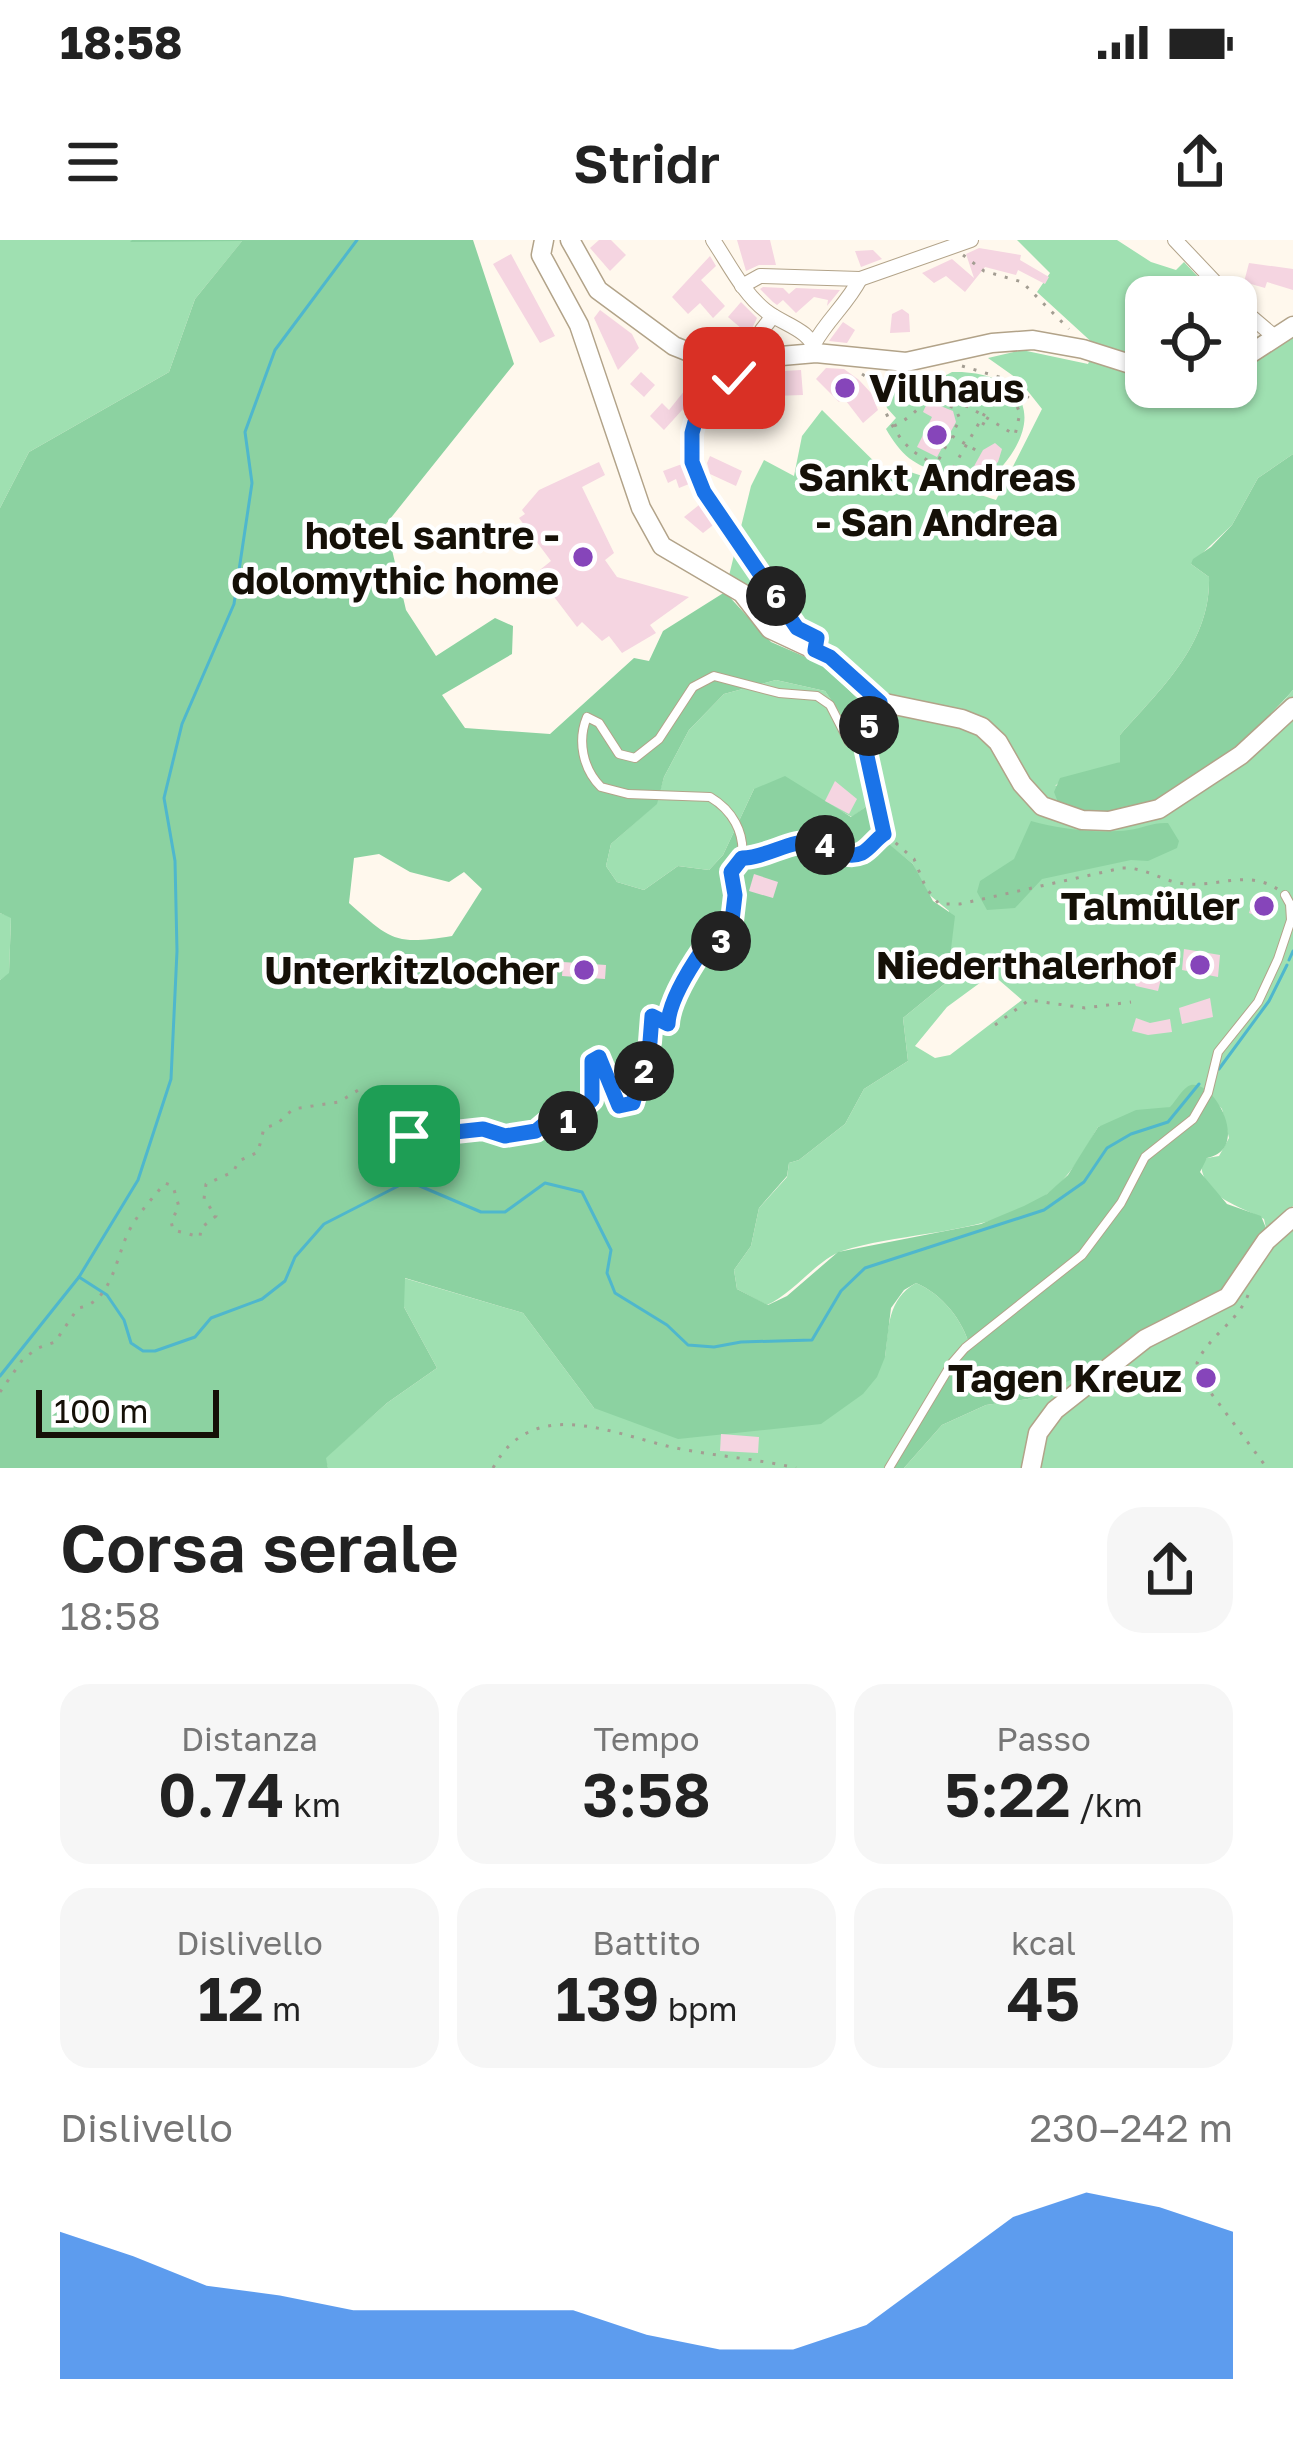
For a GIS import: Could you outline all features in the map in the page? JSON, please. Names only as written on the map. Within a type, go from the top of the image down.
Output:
[{"type":"street","points":[[544,240],[541,255],[580,326],[652,532],[681,560],[742,593],[770,628],[830,657],[880,702],[982,727],[998,742],[1022,784],[1042,806],[1082,820],[1109,821],[1159,809],[1241,755],[1293,706]]},
{"type":"street","points":[[570,240],[590,280],[608,298],[674,346],[699,356],[734,360],[815,349],[906,362],[1012,340],[1052,342],[1125,362]]},
{"type":"street","points":[[713,240],[742,286],[773,316],[805,333],[815,349]]},
{"type":"street","points":[[742,286],[760,276],[860,279],[971,240]]},
{"type":"street","points":[[1175,240],[1209,276]]},
{"type":"street","points":[[815,349],[860,279]]},
{"type":"street","points":[[756,358],[762,330],[773,316]]},
{"type":"street","points":[[1257,316],[1284,332],[1257,349]]},
{"type":"street","points":[[704,492],[692,462],[692,433],[698,411],[734,378],[734,360]]},
{"type":"street","points":[[1031,1468],[1038,1433],[1054,1410],[1157,1332],[1228,1297],[1266,1241],[1293,1217]]},
{"type":"lane","points":[[742,858],[744,846],[737,822],[710,797],[628,794],[601,787],[584,756],[587,717],[599,723],[619,754],[635,758],[659,739],[693,687],[714,676],[727,676],[779,693],[817,696],[830,706],[848,742],[865,747],[880,702]]},
{"type":"lane","points":[[889,1468],[938,1381],[964,1348],[1082,1255],[1121,1203],[1145,1157],[1193,1119],[1208,1093],[1218,1052],[1258,1002],[1278,959],[1291,920],[1285,895]]},
{"type":"path","points":[[955,246],[968,262],[984,271],[1022,282],[1080,338],[1083,349]]},
{"type":"path","points":[[840,355],[840,361],[878,387],[885,412],[916,456],[972,476]]},
{"type":"path","points":[[963,366],[999,376],[1029,398]]},
{"type":"path","points":[[894,426],[913,417],[937,385],[967,380],[990,388],[986,398],[998,405],[1003,396],[1016,404],[1020,413],[1015,435],[982,419]]},
{"type":"path","points":[[956,401],[967,380]]},
{"type":"path","points":[[928,396],[956,401],[992,428]]},
{"type":"path","points":[[928,396],[956,408],[960,418],[936,464]]},
{"type":"path","points":[[952,470],[992,401]]},
{"type":"path","points":[[951,435],[979,452]]},
{"type":"path","points":[[704,492],[797,628]]},
{"type":"path","points":[[865,747],[884,834],[914,859],[932,898],[949,906],[1122,868],[1143,868],[1189,885],[1258,880],[1285,895]]},
{"type":"path","points":[[0,1392],[23,1359],[56,1342],[73,1314],[100,1296],[133,1223],[165,1183],[173,1186],[178,1198],[173,1230],[200,1237],[201,1228],[216,1216],[204,1199],[206,1184],[258,1152],[264,1128],[278,1124],[293,1109],[339,1102],[361,1089],[379,1104],[394,1093],[409,1100],[403,1135],[409,1136],[425,1118],[455,1132],[483,1129],[505,1136],[526,1134],[554,1116],[566,1123],[592,1100],[592,1061],[599,1057],[619,1106],[633,1103],[652,1016],[668,1024],[676,994],[703,949],[730,938],[735,895],[731,872],[742,858],[760,858],[803,842],[820,842],[842,855],[864,852],[884,834]]},
{"type":"path","points":[[994,1025],[1028,1000],[1085,1008],[1131,1002]]},
{"type":"path","points":[[1249,1270],[1244,1305],[1205,1347],[1197,1363],[1202,1381],[1267,1468]]},
{"type":"path","points":[[493,1468],[513,1438],[542,1427],[602,1426],[668,1446],[796,1468]]},
{"type":"green space","points":[[0,240],[243,240],[195,299],[169,372],[29,452],[0,508]]},
{"type":"green space","points":[[132,240],[473,240],[514,364],[386,524],[406,610],[436,656],[495,618],[513,626],[512,654],[442,695],[465,728],[550,734],[634,658],[649,661],[663,631],[725,592],[771,642],[824,665],[856,697],[855,734],[825,691],[776,680],[724,694],[689,730],[664,777],[657,804],[611,844],[606,866],[617,882],[644,890],[678,866],[709,870],[723,855],[754,789],[785,776],[851,817],[867,806],[872,808],[884,840],[913,864],[933,901],[955,916],[947,982],[903,1018],[908,1061],[864,1089],[845,1124],[789,1163],[787,1176],[759,1208],[751,1246],[734,1270],[737,1289],[768,1305],[787,1296],[838,1252],[981,1224],[1024,1206],[1068,1175],[1098,1127],[1136,1110],[1170,1107],[1191,1085],[1201,1087],[1219,1104],[1228,1130],[1227,1143],[1207,1158],[1200,1172],[1227,1204],[1261,1216],[1266,1228],[1227,1285],[1212,1298],[1149,1328],[1091,1371],[1028,1399],[986,1405],[942,1425],[904,1468],[893,1468],[945,1377],[970,1347],[950,1309],[916,1283],[891,1308],[885,1357],[877,1377],[863,1394],[821,1424],[678,1439],[594,1408],[523,1313],[405,1278],[404,1307],[437,1368],[387,1403],[326,1458],[328,1468],[0,1468],[0,980],[9,973],[11,918],[0,913],[0,508],[29,452],[169,372],[195,299],[242,241]],"holes":[[[379,854],[410,872],[449,882],[464,872],[482,889],[452,936],[395,937],[349,903],[354,858]]]},
{"type":"green space","points":[[1017,240],[1117,240],[1151,262],[1176,270],[1184,262],[1197,276],[1125,276],[1125,408],[1257,408],[1257,337],[1293,316],[1293,454],[1258,478],[1232,525],[1191,564],[1209,577],[1202,623],[1181,664],[1120,735],[1120,762],[1055,786],[1259,730],[1293,690],[1293,1206],[1266,1228],[1264,1219],[1225,1200],[1209,1186],[1201,1166],[1207,1158],[1219,1156],[1229,1138],[1222,1109],[1205,1090],[1171,1107],[1098,1127],[1068,1174],[1021,1209],[993,1220],[842,1251],[767,1305],[737,1289],[734,1270],[751,1246],[759,1208],[787,1177],[789,1163],[845,1124],[864,1089],[908,1061],[903,1018],[947,982],[949,911],[926,892],[913,864],[884,841],[875,812],[867,806],[852,817],[823,802],[754,789],[723,855],[709,870],[678,866],[644,890],[617,882],[606,866],[611,844],[656,804],[664,777],[689,730],[724,694],[776,680],[825,691],[855,732],[856,697],[800,614],[725,592],[751,486],[764,460],[794,476],[802,436],[822,410],[895,482],[904,470],[996,500],[1042,409],[1019,380],[988,358],[1022,350],[1088,364],[1096,346],[1037,292],[1050,273]],"holes":[[[992,974],[1022,1000],[950,1055],[935,1058],[915,1046],[947,1007]]]},
{"type":"green space","points":[[952,372],[1002,382],[1021,402],[1022,432],[1014,450],[1000,469],[980,480],[957,478],[916,463],[886,429],[896,418],[887,408],[879,381],[898,379],[909,389],[911,402],[925,380],[929,384]]},
{"type":"green space","points":[[1293,454],[1293,690],[1233,749],[1158,799],[1106,814],[1059,805],[1054,792],[1060,778],[1120,762],[1120,735],[1181,664],[1202,623],[1209,577],[1191,564],[1193,559],[1232,525],[1258,478]]},
{"type":"green space","points":[[1031,821],[1105,831],[1168,823],[1179,841],[1177,848],[1148,861],[1131,860],[1042,879],[1015,908],[987,910],[977,892],[980,881],[1014,859]]},
{"type":"green space","points":[[0,913],[11,917],[9,974],[0,980]]},
{"type":"green space","points":[[1293,1230],[1293,1468],[904,1468],[942,1425],[986,1405],[1028,1399],[1227,1285],[1241,1294],[1269,1249]]},
{"type":"green space","points":[[404,1278],[523,1313],[594,1408],[885,1357],[895,1306],[916,1283],[950,1309],[970,1347],[945,1377],[893,1468],[328,1468],[325,1458],[387,1403],[437,1368],[404,1307]]},
{"type":"building","points":[[599,240],[611,240],[626,255],[610,271],[590,248]]},
{"type":"building","points":[[737,240],[770,240],[776,265],[746,271]]},
{"type":"building","points":[[979,248],[1021,255],[1020,260],[1049,277],[1045,284],[1018,270],[1016,275],[985,267],[965,292],[946,276],[934,283],[922,273],[952,259],[974,278],[966,254]]},
{"type":"building","points":[[873,250],[882,259],[861,267],[855,251]]},
{"type":"building","points":[[511,254],[555,336],[540,343],[493,264]]},
{"type":"building","points":[[710,256],[716,266],[701,280],[725,306],[713,318],[700,303],[688,314],[672,297]]},
{"type":"building","points":[[1249,263],[1293,269],[1293,290],[1267,282],[1265,288],[1257,286],[1257,276],[1246,276]]},
{"type":"building","points":[[783,288],[789,294],[796,288],[840,290],[827,306],[828,300],[814,297],[796,313],[783,300],[777,305],[773,302],[760,289]]},
{"type":"building","points":[[741,302],[757,318],[749,335],[728,317]]},
{"type":"building","points":[[902,309],[909,314],[910,332],[890,333],[892,314]]},
{"type":"building","points":[[600,310],[632,334],[639,348],[618,370],[594,318]]},
{"type":"building","points":[[843,322],[855,330],[847,343],[829,341]]},
{"type":"building","name":"Villhaus","points":[[826,368],[844,369],[859,380],[878,410],[863,423],[843,397],[839,402],[816,379]]},
{"type":"building","points":[[701,370],[716,377],[688,414],[683,409],[664,430],[650,416],[662,403],[669,410]]},
{"type":"building","points":[[801,370],[803,395],[772,396],[773,417],[738,419],[739,424],[721,426],[720,412],[715,413],[726,401],[744,399],[746,373]]},
{"type":"building","points":[[641,372],[655,385],[644,397],[630,384]]},
{"type":"building","name":"Sankt Andreas - San Andrea","points":[[928,401],[953,411],[956,422],[937,457],[917,447],[932,417],[923,412]]},
{"type":"building","points":[[995,443],[1002,449],[998,462],[984,476],[973,468],[983,450]]},
{"type":"building","points":[[710,456],[742,471],[736,486],[710,474]]},
{"type":"building","name":"hotel santre - dolomythic home","points":[[599,462],[605,475],[582,487],[614,553],[605,560],[617,577],[689,597],[650,625],[656,633],[622,653],[609,636],[602,641],[582,622],[577,627],[536,573],[551,561],[519,518],[539,490]]},
{"type":"building","points":[[682,464],[689,484],[679,488],[676,479],[668,483],[663,471]]},
{"type":"building","points":[[699,505],[717,522],[703,533],[684,517]]},
{"type":"building","points":[[835,781],[857,799],[849,814],[825,801]]},
{"type":"building","points":[[754,874],[778,882],[773,898],[749,891]]},
{"type":"building","name":"Talmüller","points":[[1254,896],[1275,902],[1270,920],[1249,913]]},
{"type":"building","name":"Niederthalerhof","points":[[1184,949],[1220,955],[1218,977],[1182,970]]},
{"type":"building","points":[[1145,954],[1166,959],[1158,991],[1134,982]]},
{"type":"building","name":"Unterkitzlocher","points":[[563,962],[606,965],[605,979],[562,976]]},
{"type":"building","points":[[1210,998],[1213,1017],[1182,1024],[1179,1008]]},
{"type":"building","points":[[1136,1018],[1150,1023],[1170,1019],[1172,1032],[1132,1031]]},
{"type":"building","points":[[721,1434],[759,1437],[758,1453],[720,1451]]},
{"type":"waterway","points":[[0,1376],[79,1277],[138,1180],[171,1079],[177,951],[175,861],[164,798],[182,724],[234,604],[252,483],[245,432],[275,350],[357,240]]},
{"type":"waterway","points":[[1289,960],[1293,951]]},
{"type":"waterway","points":[[1219,1069],[1269,1001],[1287,965]]},
{"type":"waterway","points":[[79,1277],[107,1295],[124,1320],[131,1343],[143,1351],[155,1351],[195,1337],[211,1318],[262,1299],[285,1281],[295,1257],[324,1224],[408,1181],[481,1212],[505,1212],[545,1183],[582,1192],[611,1250],[607,1273],[615,1293],[667,1325],[688,1345],[812,1340],[841,1291],[865,1268],[1044,1210],[1084,1182],[1107,1148],[1168,1122],[1199,1084]]},
{"type":"place","name":"Villhaus","points":[[845,388]]},
{"type":"place","name":"Sankt Andreas - San Andrea","points":[[937,435]]},
{"type":"place","name":"hotel santre - dolomythic home","points":[[583,557]]},
{"type":"place","name":"Talmüller","points":[[1264,906]]},
{"type":"place","name":"Niederthalerhof","points":[[1200,965]]},
{"type":"place","name":"Unterkitzlocher","points":[[584,970]]},
{"type":"place","name":"Tagen Kreuz","points":[[1206,1378]]},
{"type":"route","points":[[409,1136],[425,1118],[455,1132],[483,1129],[505,1136],[536,1131],[554,1116],[566,1123],[592,1100],[592,1061],[599,1057],[619,1106],[633,1103],[643,1076],[652,1016],[668,1024],[676,994],[692,974],[697,957],[703,949],[730,938],[735,895],[731,872],[742,858],[760,858],[803,842],[820,842],[842,855],[864,852],[884,834],[865,747],[880,702],[830,657],[815,650],[817,638],[789,618],[761,570],[704,492],[692,462],[698,411],[734,378]]}]
